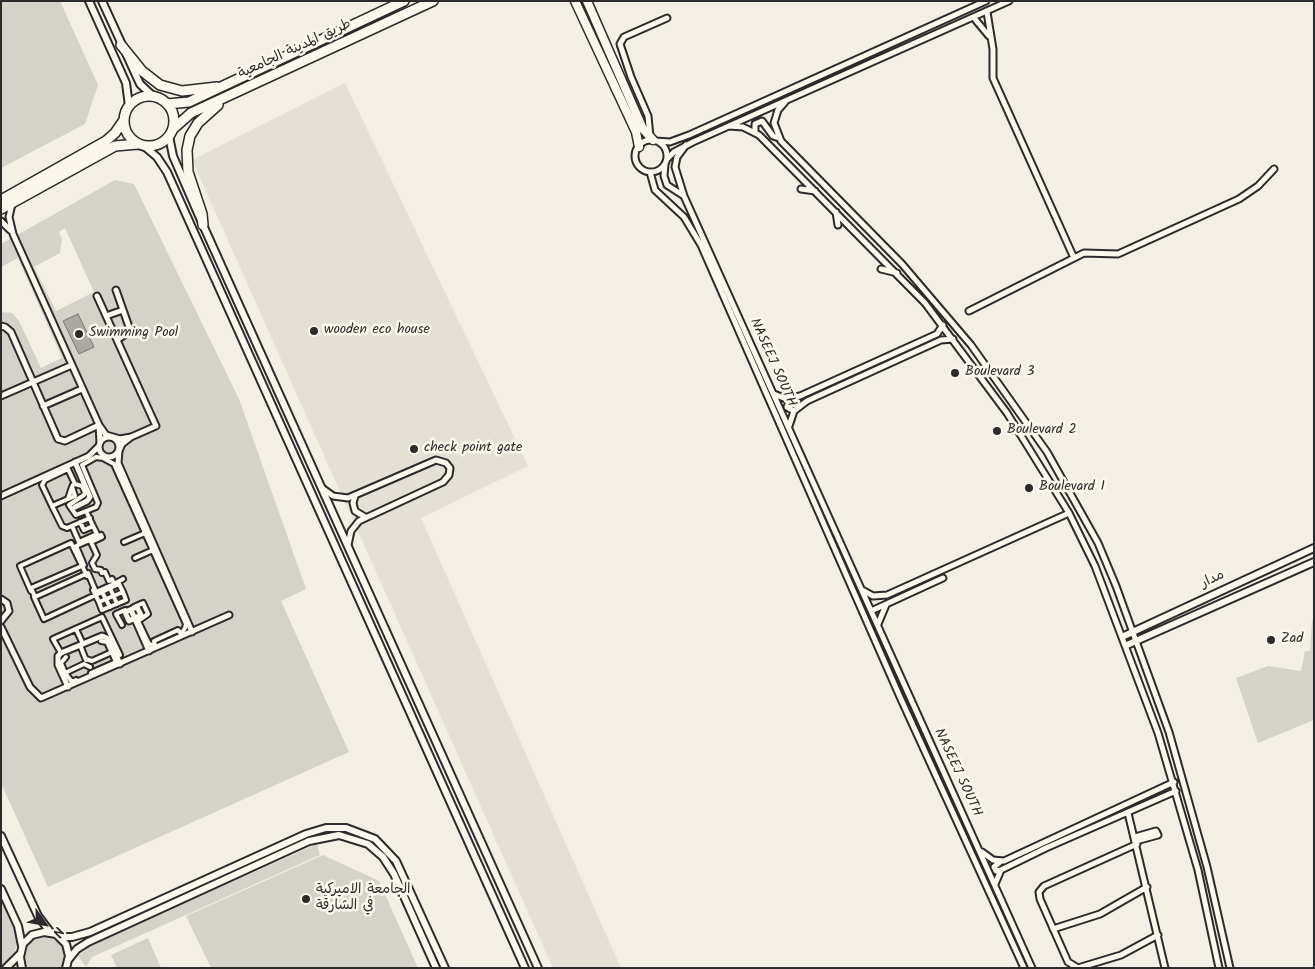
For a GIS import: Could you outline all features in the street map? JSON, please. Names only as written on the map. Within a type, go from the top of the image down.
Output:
[{"type":"main road","name":"طريق المدينة الجامعية","points":[[167,104],[186,103],[404,1]]},
{"type":"main road","name":"طريق المدينة الجامعية","points":[[171,133],[188,115],[433,1]]},
{"type":"main road","points":[[575,1],[636,132],[639,147]]},
{"type":"main road","points":[[587,1],[643,129],[653,140]]},
{"type":"main road","points":[[121,45],[142,71],[160,85],[182,91],[211,86],[220,88]]},
{"type":"main road","points":[[1,200],[106,141],[118,129],[129,106],[143,97],[154,97],[167,104],[174,116],[171,133],[155,146],[115,146],[1,210]]},
{"type":"main road","points":[[203,225],[202,214],[188,172],[187,150],[190,136],[198,123],[223,99]]},
{"type":"main road","points":[[124,119],[127,134],[141,145]]},
{"type":"street","points":[[89,1],[126,83],[129,106]]},
{"type":"street","points":[[102,1],[140,84],[154,97]]},
{"type":"street","points":[[986,1],[674,141],[646,141],[639,147],[636,156],[637,162],[641,168],[650,172],[656,171],[674,152],[686,145],[1009,1]]},
{"type":"street","points":[[987,12],[992,41],[991,71],[996,86],[1074,258]]},
{"type":"street","points":[[668,18],[624,37],[620,44],[631,77],[648,116],[653,140],[664,147],[666,162],[664,176],[667,185],[684,196]]},
{"type":"street","points":[[974,18],[985,29],[992,41]]},
{"type":"street","points":[[822,76],[826,84]]},
{"type":"street","points":[[779,138],[775,119],[785,102]]},
{"type":"street","points":[[755,132],[755,124],[762,121],[773,136],[779,138],[914,277],[971,345],[1008,395],[1047,452],[1079,508],[1106,561],[1133,632],[1186,785],[1230,968]]},
{"type":"street","points":[[729,126],[743,127],[755,132],[898,274],[943,325],[1017,428],[1069,513],[1095,566],[1124,636],[1174,782],[1205,899],[1219,968]]},
{"type":"street","points":[[171,133],[173,156],[203,225],[538,968]]},
{"type":"street","points":[[141,145],[157,157],[167,172],[525,968]]},
{"type":"street","name":"NASEEJ SOUTH","points":[[686,145],[679,154],[675,167],[684,196],[861,589],[874,610],[878,627],[1032,968]]},
{"type":"street","points":[[969,312],[1074,258],[1089,252],[1109,256],[1120,253],[1239,199],[1258,186],[1274,169]]},
{"type":"street","points":[[650,172],[655,190],[684,217],[701,245],[897,691],[1024,968]]},
{"type":"street","points":[[801,189],[816,191]]},
{"type":"street","points":[[12,203],[9,217],[13,234],[99,425],[106,435],[119,444],[119,451],[116,455],[106,457],[89,456]]},
{"type":"street","points":[[836,211],[838,225]]},
{"type":"street","points":[[1,221],[13,234]]},
{"type":"street","points":[[881,269],[898,274]]},
{"type":"street","points":[[116,290],[129,330],[118,340]]},
{"type":"street","points":[[97,296],[156,426],[131,437],[122,444],[117,457],[120,469],[192,632]]},
{"type":"street","points":[[106,316],[123,310]]},
{"type":"street","points":[[773,394],[780,398],[790,399],[940,332],[943,325]]},
{"type":"street","points":[[1,326],[5,326],[11,332],[56,435],[62,440],[99,425]]},
{"type":"street","points":[[940,332],[944,336],[943,339]]},
{"type":"street","points":[[789,429],[794,411],[807,401],[943,339],[953,339]]},
{"type":"street","points":[[890,350],[896,353]]},
{"type":"street","points":[[853,372],[858,364]]},
{"type":"street","points":[[1,396],[72,365]]},
{"type":"street","points":[[43,406],[82,389]]},
{"type":"street","points":[[790,399],[786,407],[794,411]]},
{"type":"street","points":[[99,425],[100,452],[120,469]]},
{"type":"street","points":[[1,496],[89,456],[105,438],[131,437]]},
{"type":"street","points":[[73,486],[82,486],[84,495],[70,502],[69,505],[76,515],[98,503],[82,466],[96,457],[103,458],[114,464],[186,624],[181,634],[178,630],[154,641],[155,644],[149,644],[138,621],[148,614],[143,603],[116,614],[122,625]]},
{"type":"street","points":[[320,486],[338,498],[355,496],[436,460],[443,461],[450,468],[450,475],[443,482],[365,517],[351,531],[348,548]]},
{"type":"street","points":[[75,462],[90,497],[87,501],[75,507]]},
{"type":"street","points":[[52,506],[75,496],[68,469],[45,480],[42,485],[52,506],[62,526],[67,528],[90,518]]},
{"type":"street","points":[[355,496],[354,507],[358,514],[365,517]]},
{"type":"street","points":[[72,526],[79,542],[97,534],[86,511]]},
{"type":"street","points":[[861,589],[877,596],[887,595],[1069,513]]},
{"type":"street","points":[[80,522],[88,538]]},
{"type":"street","points":[[75,534],[93,526]]},
{"type":"street","points":[[124,542],[145,533]]},
{"type":"street","points":[[82,566],[84,565],[76,546],[101,535],[91,542],[97,555],[92,563],[95,569],[100,570],[102,573],[105,572],[109,581],[112,579],[114,584]]},
{"type":"street","points":[[86,574],[71,543],[20,566],[44,619],[96,595],[119,584],[126,600],[102,610],[96,595],[86,574]]},
{"type":"street","name":"مدار","points":[[1124,636],[1314,548]]},
{"type":"street","points":[[135,558],[152,550]]},
{"type":"street","name":"مدار","points":[[1127,645],[1314,562]]},
{"type":"street","points":[[82,566],[31,588],[35,597],[86,574]]},
{"type":"street","points":[[86,574],[88,573],[96,592],[124,579]]},
{"type":"street","points":[[874,610],[943,578]]},
{"type":"street","points":[[110,588],[117,604]]},
{"type":"street","points":[[102,592],[110,607]]},
{"type":"street","points":[[99,602],[122,592]]},
{"type":"street","points":[[874,610],[877,596]]},
{"type":"street","points":[[1,599],[8,607],[5,624],[7,637]]},
{"type":"street","points":[[878,627],[880,614],[886,605]]},
{"type":"street","points":[[131,610],[149,651]]},
{"type":"street","points":[[1,621],[8,615]]},
{"type":"street","points":[[1,627],[30,687],[36,696],[45,698],[229,615]]},
{"type":"street","points":[[63,655],[53,639],[102,617],[120,655]]},
{"type":"street","points":[[76,629],[86,658],[84,664]]},
{"type":"street","points":[[68,687],[58,664],[58,656],[81,644],[98,637],[106,637],[120,664]]},
{"type":"street","points":[[63,655],[60,663],[72,682],[116,662],[107,642],[101,641]]},
{"type":"street","points":[[92,673],[90,666],[92,661],[112,652]]},
{"type":"street","points":[[86,658],[92,661]]},
{"type":"street","points":[[65,673],[84,664],[90,666]]},
{"type":"street","points":[[1174,782],[1002,861],[994,867],[996,871],[1001,870],[1176,791]]},
{"type":"street","points":[[1128,812],[1165,968]]},
{"type":"street","points":[[60,937],[72,937],[90,932],[306,834],[326,828],[346,828],[375,839],[396,861],[445,968]]},
{"type":"street","points":[[66,968],[69,959],[77,949],[88,942],[309,841],[339,835],[363,842],[383,857],[394,874],[436,968]]},
{"type":"street","points":[[1,836],[38,916],[51,932],[60,937],[67,947],[69,959]]},
{"type":"street","points":[[1136,840],[1042,887],[1039,897],[1068,962],[1078,968],[1121,955],[1158,935]]},
{"type":"street","points":[[980,851],[990,859],[1002,861]]},
{"type":"street","points":[[995,884],[996,877],[1001,870]]},
{"type":"street","points":[[1054,929],[1100,914],[1147,887]]},
{"type":"street","points":[[1,889],[18,926],[22,946],[20,954],[22,968]]},
{"type":"street","points":[[22,946],[34,934],[51,932]]},
{"type":"street","points":[[6,968],[20,954]]},
{"type":"shaded area","points":[[1,1],[60,1],[98,85],[85,124],[1,168]]},
{"type":"shaded area","points":[[345,83],[528,466],[421,518],[621,968],[553,968],[192,160]]},
{"type":"shaded area","points":[[115,180],[134,184],[239,399],[306,589],[281,601],[349,752],[48,887],[1,783],[1,312],[12,313],[19,321],[41,368],[62,358],[18,258],[1,267],[1,244]],"holes":[[[65,228],[94,292],[56,311],[34,267],[60,253],[62,239],[59,232]]]},
{"type":"shaded area","name":"Swimming Pool","points":[[78,314],[94,347],[79,354],[63,321]]},
{"type":"shaded area","points":[[1312,620],[1314,620],[1314,720],[1258,743],[1236,678],[1268,666],[1301,671],[1305,651],[1310,651]]},
{"type":"shaded area","points":[[317,844],[320,855],[92,957],[86,967],[78,956],[94,943]]},
{"type":"shaded area","name":"الجامعة الاميركية في الشارقة","points":[[323,855],[379,881],[418,968],[211,968],[186,916]]},
{"type":"shaded area","points":[[1,900],[12,923],[15,925],[19,938],[13,957],[1,968]]},
{"type":"shaded area","points":[[42,937],[53,938],[61,945],[65,955],[61,968],[29,968],[27,966],[25,957],[27,948],[33,940]]},
{"type":"shaded area","points":[[148,938],[161,968],[117,968],[111,955]]},
{"type":"place","name":"wooden eco house","points":[[314,331]]},
{"type":"place","name":"Swimming Pool","points":[[79,334]]},
{"type":"place","name":"Boulevard 3","points":[[955,373]]},
{"type":"place","name":"Boulevard 2","points":[[997,431]]},
{"type":"place","name":"check point gate","points":[[414,449]]},
{"type":"place","name":"Boulevard 1","points":[[1029,488]]},
{"type":"place","name":"Zad","points":[[1271,640]]},
{"type":"place","name":"الجامعة الاميركية في الشارقة","points":[[306,899]]}]
